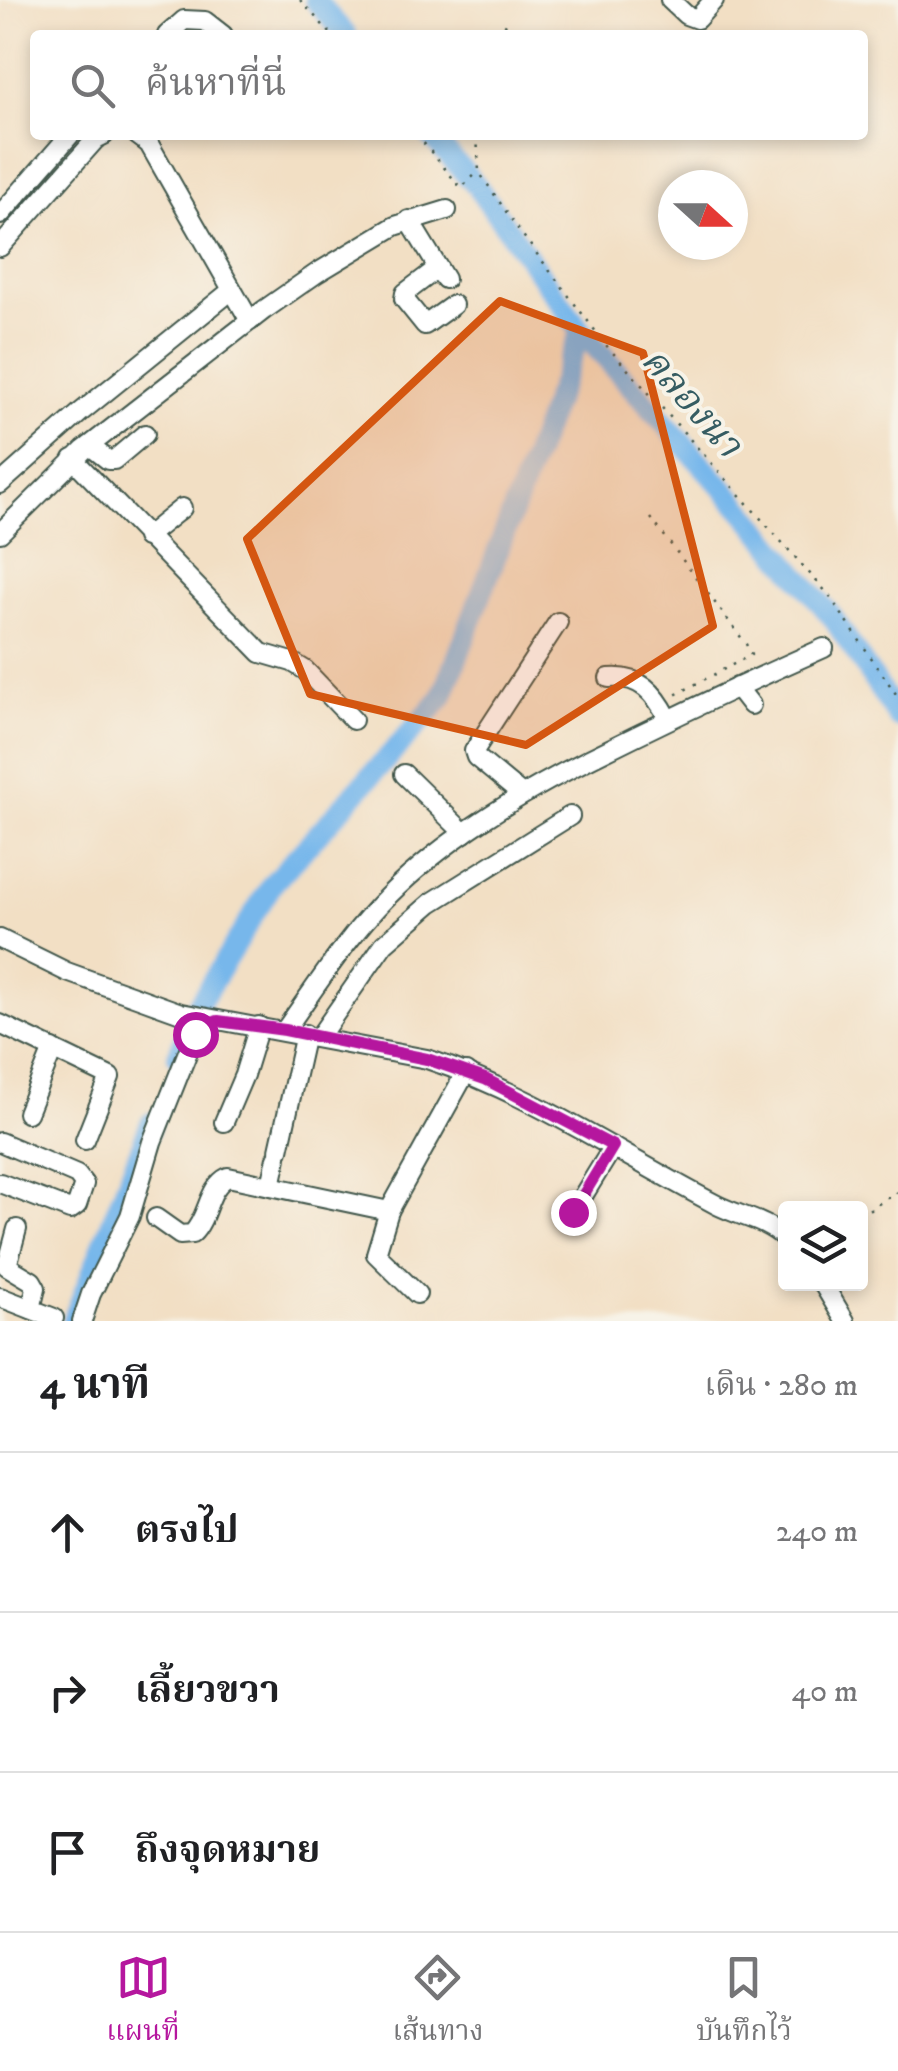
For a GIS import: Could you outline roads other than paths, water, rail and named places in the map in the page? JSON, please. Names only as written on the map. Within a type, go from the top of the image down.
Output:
[{"type":"street","points":[[670,0],[686,15],[697,19],[714,0]]},
{"type":"street","points":[[173,30],[184,20],[205,21],[217,30]]},
{"type":"street","points":[[0,215],[66,140]]},
{"type":"street","points":[[0,247],[96,140]]},
{"type":"street","points":[[143,140],[250,321]]},
{"type":"street","points":[[0,533],[90,446],[250,321],[383,232],[448,210]]},
{"type":"street","points":[[410,220],[442,274],[404,296],[419,329],[453,305]]},
{"type":"street","points":[[0,484],[92,403],[232,290]]},
{"type":"street","points":[[92,403],[111,429]]},
{"type":"street","points":[[90,446],[108,460],[114,460],[145,434]]},
{"type":"street","points":[[74,460],[261,653],[305,670],[353,720]]},
{"type":"street","points":[[146,537],[182,508]]},
{"type":"street","points":[[522,795],[476,757],[474,750],[558,622]]},
{"type":"street","points":[[285,1030],[386,898],[464,833],[664,710],[737,687],[824,648]]},
{"type":"street","points":[[609,678],[622,677],[642,684],[664,710]]},
{"type":"street","points":[[737,687],[751,705]]},
{"type":"street","points":[[404,774],[464,833]]},
{"type":"street","points":[[272,1186],[312,1036],[384,944],[431,903],[570,816]]},
{"type":"street","points":[[0,939],[67,972],[181,1013],[427,1059],[466,1072],[613,1146],[722,1208],[778,1231]]},
{"type":"street","points":[[82,1321],[89,1298],[130,1216],[152,1142],[193,1039],[199,1028],[216,1021]]},
{"type":"street","points":[[0,1024],[110,1077],[86,1140]]},
{"type":"street","points":[[224,1122],[259,1026]]},
{"type":"street","points":[[26,1113],[53,1048]]},
{"type":"street","points":[[417,1294],[376,1254],[389,1211],[466,1072]]},
{"type":"street","points":[[0,1142],[77,1175],[84,1184],[77,1205],[70,1210],[0,1183]]},
{"type":"street","points":[[573,1212],[613,1146]]},
{"type":"street","points":[[156,1218],[187,1236],[196,1231],[221,1180],[239,1178],[389,1211]]},
{"type":"street","points":[[17,1229],[7,1266],[32,1281],[36,1288],[31,1309]]},
{"type":"street","points":[[827,1291],[841,1319]]},
{"type":"street","points":[[0,1297],[54,1318]]},
{"type":"waterway","name":"คลองนา","points":[[315,0],[342,30]]},
{"type":"waterway","name":"คลองนา","points":[[435,140],[475,184],[581,331],[744,511],[833,618],[898,717]]},
{"type":"waterway","points":[[178,1056],[198,1005],[273,883],[442,698],[581,331]]},
{"type":"waterway","points":[[73,1321],[151,1123]]}]
